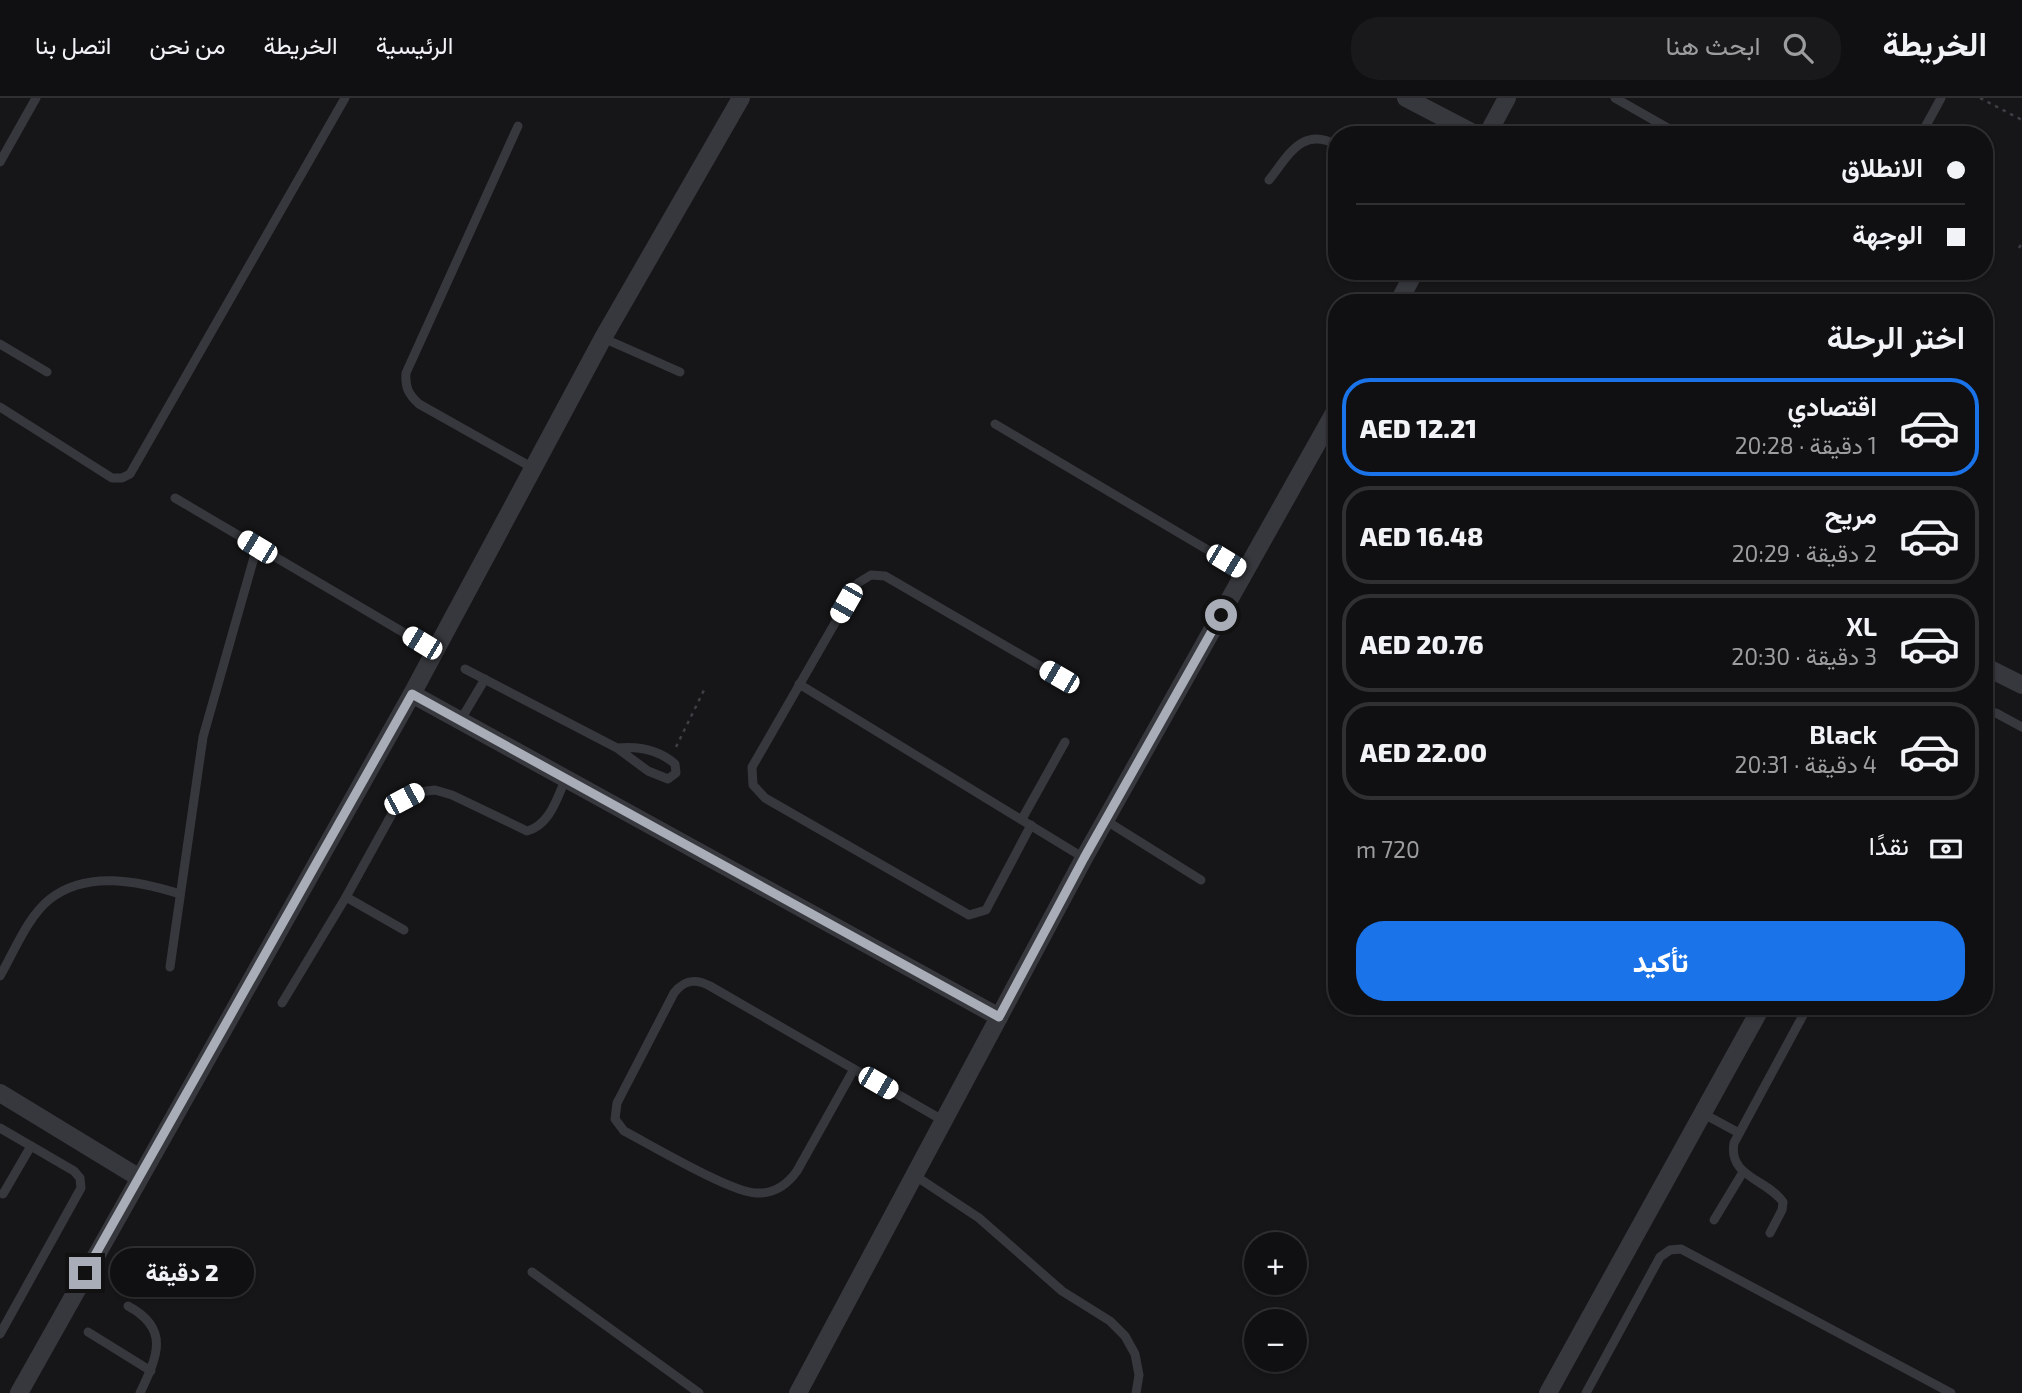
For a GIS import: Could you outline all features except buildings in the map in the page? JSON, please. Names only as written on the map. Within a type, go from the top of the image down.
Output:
[{"type":"street","points":[[19,1393],[138,1177],[412,694],[603,338],[741,98]]},
{"type":"street","points":[[1406,98],[1460,126]]},
{"type":"street","points":[[1492,126],[1507,98]]},
{"type":"street","points":[[798,1393],[1084,858],[1328,424]]},
{"type":"street","points":[[1993,670],[2022,685]]},
{"type":"street","points":[[412,694],[999,1017]]},
{"type":"street","points":[[1548,1393],[1757,1015]]},
{"type":"street","points":[[0,1093],[138,1177]]},
{"type":"lane","points":[[0,162],[36,98]]},
{"type":"lane","points":[[0,407],[112,478],[131,474],[345,98]]},
{"type":"lane","points":[[1615,98],[1664,126]]},
{"type":"lane","points":[[1926,126],[1941,98]]},
{"type":"lane","points":[[518,126],[406,373],[405,384],[410,396],[419,404],[533,468]]},
{"type":"lane","points":[[1269,180],[1300,143],[1312,138],[1328,140]]},
{"type":"lane","points":[[603,338],[680,372]]},
{"type":"lane","points":[[0,344],[47,372]]},
{"type":"lane","points":[[995,424],[1245,572]]},
{"type":"lane","points":[[175,498],[435,651]]},
{"type":"lane","points":[[170,967],[203,737],[257,547]]},
{"type":"lane","points":[[1031,825],[986,910],[969,915],[765,799],[753,785],[752,767],[858,583],[871,575],[878,574],[1059,677]]},
{"type":"lane","points":[[465,668],[617,748],[664,779],[673,777],[676,773],[670,760],[650,750],[617,748]]},
{"type":"lane","points":[[460,721],[485,679]]},
{"type":"lane","points":[[799,684],[1084,858]]},
{"type":"lane","points":[[1993,712],[2022,727]]},
{"type":"lane","points":[[1022,819],[1065,742]]},
{"type":"lane","points":[[282,1003],[393,812],[404,799],[419,792],[435,790],[527,831],[537,828],[545,821],[566,778]]},
{"type":"lane","points":[[1105,820],[1201,880]]},
{"type":"lane","points":[[0,976],[30,924],[49,900],[75,885],[106,881],[131,882],[180,894]]},
{"type":"lane","points":[[346,897],[404,930]]},
{"type":"lane","points":[[855,1069],[790,1181],[768,1192],[756,1193],[735,1187],[624,1131],[615,1119],[617,1103],[674,993],[681,985],[690,981],[710,986],[855,1069],[944,1121]]},
{"type":"lane","points":[[1770,1233],[1782,1210],[1783,1202],[1743,1172],[1732,1151],[1739,1133],[1803,1015]]},
{"type":"lane","points":[[1702,1113],[1739,1133]]},
{"type":"lane","points":[[0,1128],[74,1171],[80,1178],[81,1188],[0,1334]]},
{"type":"lane","points":[[4,1194],[31,1146]]},
{"type":"lane","points":[[1714,1220],[1743,1172]]},
{"type":"lane","points":[[914,1175],[979,1218],[1062,1291],[1110,1321],[1125,1336],[1135,1354],[1139,1375],[1136,1393]]},
{"type":"lane","points":[[1586,1393],[1660,1257],[1670,1250],[1681,1249],[1951,1393]]},
{"type":"lane","points":[[532,1272],[699,1393]]},
{"type":"lane","points":[[128,1306],[150,1322],[156,1334],[158,1348],[140,1393]]},
{"type":"lane","points":[[88,1332],[151,1371]]},
{"type":"path","points":[[1980,98],[2022,120]]},
{"type":"path","points":[[2019,248],[2022,243]]},
{"type":"path","points":[[670,760],[705,688]]},
{"type":"route","points":[[85,1273],[412,694],[999,1017],[1084,858],[1221,615]]}]
